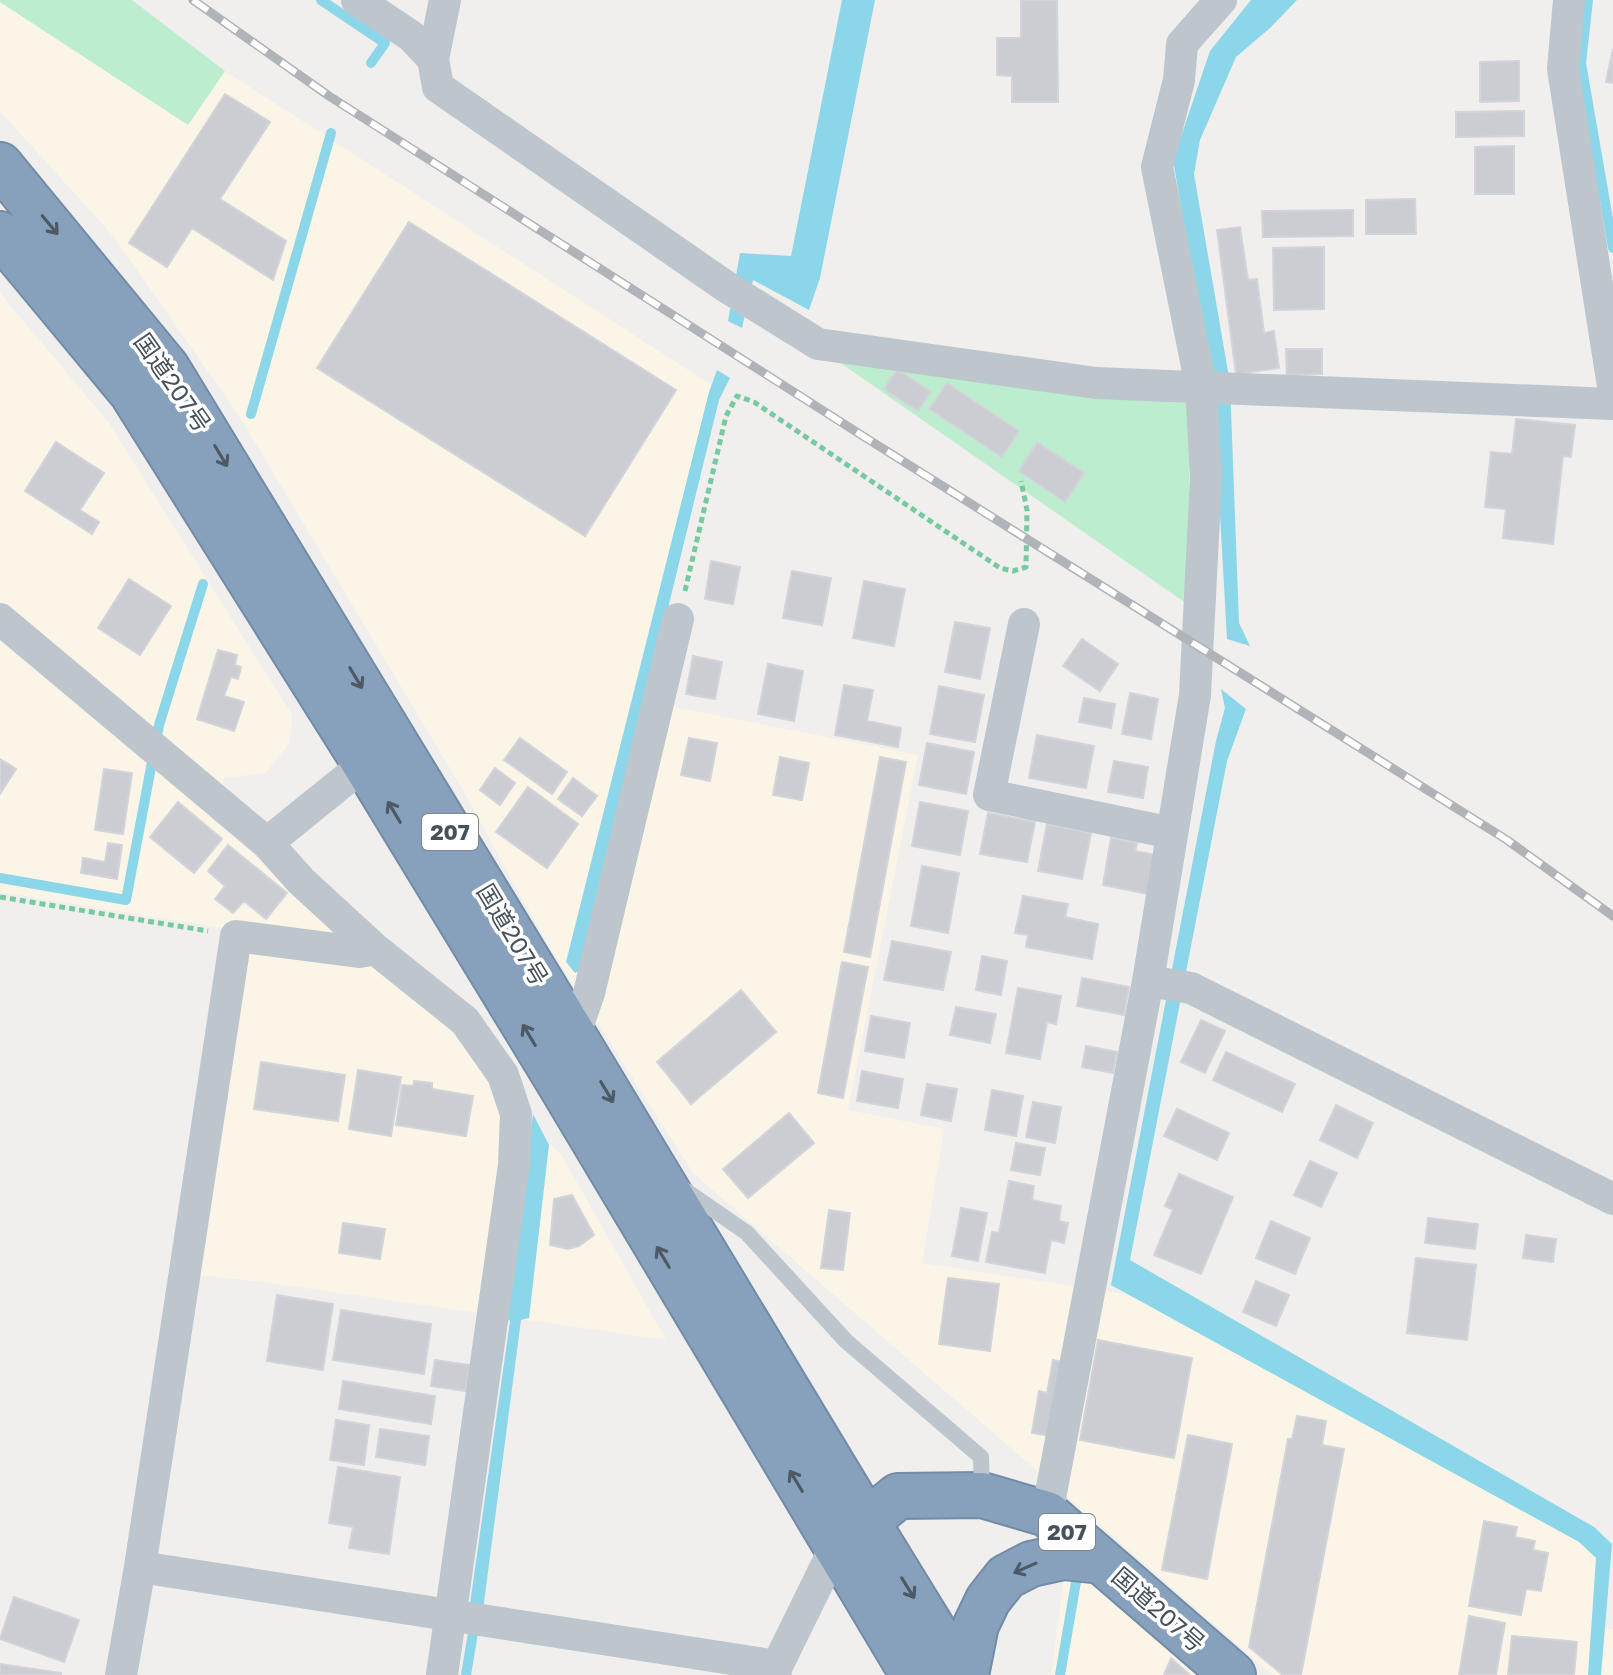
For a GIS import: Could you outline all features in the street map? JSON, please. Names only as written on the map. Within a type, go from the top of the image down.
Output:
[{"type":"highway","name":"国道207号","points":[[0,165],[167,368],[380,752],[537,1048],[851,1535]]},
{"type":"highway","name":"国道207号","points":[[0,234],[132,393],[574,1036],[654,1169],[851,1535]]},
{"type":"highway","name":"国道207号","points":[[851,1535],[898,1496],[982,1495],[1047,1514],[1233,1675]]},
{"type":"highway","name":"207","points":[[851,1535],[913,1675]]},
{"type":"highway","name":"207","points":[[851,1535],[964,1675]]},
{"type":"highway","points":[[964,1675],[976,1625],[988,1600],[1006,1577],[1031,1564],[1063,1557],[1101,1561]]},
{"type":"street","points":[[357,0],[411,36],[433,59]]},
{"type":"street","points":[[445,0],[433,59],[438,87],[728,288],[818,344],[1096,383],[1613,404]]},
{"type":"street","points":[[1047,1514],[1167,984],[1172,833],[1195,695],[1206,478],[1201,386],[1157,167],[1179,80],[1182,44],[1221,0]]},
{"type":"street","points":[[1569,0],[1563,69],[1613,386]]},
{"type":"street","points":[[0,619],[267,843],[301,881],[375,949],[465,1021],[503,1075],[516,1114],[514,1165],[442,1675]]},
{"type":"street","points":[[574,1036],[589,993],[678,619]]},
{"type":"street","points":[[1024,624],[989,795],[1172,833]]},
{"type":"street","points":[[267,843],[380,752]]},
{"type":"street","points":[[121,1675],[236,936],[359,952],[375,949]]},
{"type":"street","points":[[1167,984],[1613,1199]]},
{"type":"street","points":[[140,1567],[452,1615],[776,1670],[851,1535]]},
{"type":"lane","points":[[654,1169],[747,1233],[846,1341],[981,1457],[982,1495]]},
{"type":"path","points":[[678,619],[726,416],[737,396],[754,402],[1000,568],[1013,571],[1026,567],[1027,510],[1021,481]]},
{"type":"path","points":[[0,897],[236,936]]},
{"type":"shaded area","points":[[0,2],[188,125],[225,71],[716,388],[638,700],[918,755],[848,1110],[944,1129],[922,1263],[1161,1300],[1606,1554],[1599,1628],[1613,1629],[1613,1675],[1273,1675],[693,1173],[544,938],[464,792],[238,414],[113,236],[0,111]]},
{"type":"shaded area","points":[[0,293],[109,423],[292,715],[290,742],[266,773],[224,778],[210,816],[487,1059],[507,1109],[561,1154],[666,1340],[190,1274],[227,929],[0,892]]},
{"type":"shaded area","points":[[1090,1576],[1202,1675],[1051,1675],[1064,1578]]},
{"type":"green space","points":[[0,0],[132,0],[225,71],[188,125]]},
{"type":"green space","points":[[819,348],[1189,396],[1190,606]]},
{"type":"water","points":[[842,0],[875,0],[820,278],[809,310],[753,280],[742,328],[728,321],[740,253],[791,256]]},
{"type":"water","points":[[1251,0],[1297,0],[1236,57],[1200,140],[1194,174],[1230,383],[1239,623],[1250,646],[1227,639],[1213,390],[1173,160],[1210,51]]},
{"type":"water","points":[[717,370],[730,378],[719,400],[582,959],[584,969],[575,973],[566,962]]},
{"type":"water","points":[[1221,689],[1246,709],[1227,761],[1130,1260],[1594,1527],[1612,1544],[1601,1675],[1588,1675],[1596,1558],[1579,1542],[1111,1285],[1216,741],[1225,708]]},
{"type":"water","points":[[533,1114],[549,1145],[529,1318],[521,1320],[483,1610],[469,1611],[510,1321],[505,1316]]},
{"type":"building","points":[[1021,0],[1057,0],[1058,102],[1012,102],[1012,76],[997,75],[997,38],[1021,38]]},
{"type":"building","points":[[1613,49],[1613,83],[1606,82]]},
{"type":"building","points":[[1519,61],[1519,101],[1480,102],[1480,62]]},
{"type":"building","points":[[225,94],[270,122],[220,199],[286,241],[273,280],[192,228],[167,267],[129,243]]},
{"type":"building","points":[[1524,111],[1524,136],[1456,137],[1456,112]]},
{"type":"building","points":[[1514,146],[1514,194],[1475,194],[1475,147]]},
{"type":"building","points":[[1415,199],[1416,234],[1366,234],[1366,200]]},
{"type":"building","points":[[1353,210],[1353,236],[1263,237],[1262,211]]},
{"type":"building","points":[[409,222],[676,390],[585,536],[317,368]]},
{"type":"building","points":[[1240,227],[1248,280],[1257,279],[1264,333],[1274,331],[1279,368],[1236,374],[1217,230]]},
{"type":"building","points":[[1324,247],[1324,309],[1274,310],[1273,248]]},
{"type":"building","points":[[1286,349],[1322,349],[1322,374],[1287,375]]},
{"type":"building","points":[[897,369],[931,392],[918,411],[884,389]]},
{"type":"building","points":[[947,383],[1019,431],[1002,457],[929,409]]},
{"type":"building","points":[[1516,419],[1575,425],[1571,457],[1563,456],[1553,544],[1503,538],[1506,509],[1485,507],[1491,452],[1512,454]]},
{"type":"building","points":[[56,442],[104,473],[80,510],[99,522],[92,534],[25,491]]},
{"type":"building","points":[[1037,442],[1084,473],[1065,502],[1019,471]]},
{"type":"building","points":[[711,561],[740,567],[733,604],[705,599]]},
{"type":"building","points":[[792,571],[831,578],[822,625],[783,618]]},
{"type":"building","points":[[129,579],[171,606],[140,655],[98,628]]},
{"type":"building","points":[[864,581],[905,589],[894,646],[853,638]]},
{"type":"building","points":[[955,622],[990,628],[980,679],[945,672]]},
{"type":"building","points":[[1082,639],[1118,664],[1100,691],[1063,666]]},
{"type":"building","points":[[218,650],[237,655],[235,665],[241,667],[238,679],[231,677],[224,696],[244,702],[234,731],[197,719]]},
{"type":"building","points":[[693,656],[722,662],[715,699],[686,694]]},
{"type":"building","points":[[768,664],[803,671],[794,721],[758,714]]},
{"type":"building","points":[[844,685],[873,690],[867,721],[901,728],[898,747],[835,735]]},
{"type":"building","points":[[939,686],[984,695],[975,742],[930,734]]},
{"type":"building","points":[[1130,693],[1158,699],[1151,739],[1122,734]]},
{"type":"building","points":[[1084,698],[1115,704],[1111,728],[1079,722]]},
{"type":"building","points":[[1037,735],[1094,746],[1086,788],[1029,778]]},
{"type":"building","points":[[520,738],[567,772],[552,794],[504,760]]},
{"type":"building","points":[[689,738],[717,743],[710,781],[681,775]]},
{"type":"building","points":[[927,743],[974,752],[966,794],[919,785]]},
{"type":"building","points":[[780,757],[809,763],[802,800],[773,795]]},
{"type":"building","points":[[880,757],[906,762],[870,957],[844,952]]},
{"type":"building","points":[[0,759],[16,769],[0,794]]},
{"type":"building","points":[[1114,761],[1148,767],[1143,798],[1108,792]]},
{"type":"building","points":[[495,768],[515,783],[500,805],[480,790]]},
{"type":"building","points":[[104,769],[132,773],[123,834],[95,830]]},
{"type":"building","points":[[573,778],[597,796],[582,816],[558,799]]},
{"type":"building","points":[[528,787],[578,824],[547,868],[496,832]]},
{"type":"building","points":[[178,802],[222,839],[194,873],[150,837]]},
{"type":"building","points":[[920,802],[968,811],[960,855],[912,846]]},
{"type":"building","points":[[988,813],[1035,822],[1027,862],[980,854]]},
{"type":"building","points":[[1047,824],[1091,833],[1082,879],[1038,871]]},
{"type":"building","points":[[1111,838],[1137,843],[1135,851],[1160,856],[1153,895],[1103,885]]},
{"type":"building","points":[[108,843],[122,845],[117,879],[81,873],[83,858],[105,862]]},
{"type":"building","points":[[228,845],[287,893],[266,919],[244,901],[233,913],[215,899],[225,886],[208,871]]},
{"type":"building","points":[[922,866],[959,873],[948,933],[911,926]]},
{"type":"building","points":[[1023,896],[1068,904],[1065,917],[1098,924],[1092,959],[1026,947],[1028,935],[1015,933]]},
{"type":"building","points":[[892,941],[951,952],[943,990],[884,980]]},
{"type":"building","points":[[982,956],[1007,961],[1001,995],[976,990]]},
{"type":"building","points":[[842,962],[868,967],[843,1098],[818,1093]]},
{"type":"building","points":[[1082,978],[1129,987],[1124,1015],[1077,1006]]},
{"type":"building","points":[[1018,988],[1061,996],[1056,1024],[1047,1022],[1040,1059],[1006,1053]]},
{"type":"building","points":[[741,990],[776,1032],[691,1104],[657,1062]]},
{"type":"building","points":[[956,1007],[996,1014],[990,1043],[950,1035]]},
{"type":"building","points":[[871,1016],[910,1023],[904,1058],[865,1051]]},
{"type":"building","points":[[1201,1020],[1225,1031],[1205,1073],[1181,1062]]},
{"type":"building","points":[[1086,1046],[1117,1052],[1113,1073],[1082,1067]]},
{"type":"building","points":[[1226,1052],[1295,1084],[1282,1112],[1213,1080]]},
{"type":"building","points":[[261,1062],[345,1075],[338,1121],[254,1109]]},
{"type":"building","points":[[358,1070],[401,1077],[391,1136],[349,1129]]},
{"type":"building","points":[[862,1071],[903,1079],[898,1108],[857,1101]]},
{"type":"building","points":[[414,1081],[432,1083],[432,1089],[473,1096],[466,1136],[396,1125],[402,1085],[413,1086]]},
{"type":"building","points":[[927,1084],[957,1089],[951,1121],[921,1115]]},
{"type":"building","points":[[992,1090],[1023,1096],[1016,1136],[985,1130]]},
{"type":"building","points":[[1033,1102],[1061,1107],[1055,1143],[1026,1137]]},
{"type":"building","points":[[1336,1105],[1373,1123],[1357,1158],[1320,1140]]},
{"type":"building","points":[[1177,1109],[1229,1133],[1217,1160],[1164,1136]]},
{"type":"building","points":[[789,1113],[814,1143],[748,1198],[723,1169]]},
{"type":"building","points":[[1016,1143],[1045,1148],[1040,1175],[1011,1170]]},
{"type":"building","points":[[1310,1161],[1337,1173],[1321,1207],[1294,1195]]},
{"type":"building","points":[[1179,1174],[1233,1197],[1201,1274],[1154,1255],[1173,1210],[1165,1206]]},
{"type":"building","points":[[1009,1181],[1034,1186],[1032,1200],[1061,1206],[1059,1221],[1068,1223],[1064,1243],[1051,1240],[1045,1273],[986,1262],[992,1232],[999,1233]]},
{"type":"building","points":[[572,1195],[594,1235],[579,1246],[568,1249],[550,1245],[554,1199]]},
{"type":"building","points":[[961,1208],[987,1213],[978,1261],[952,1256]]},
{"type":"building","points":[[829,1210],[850,1213],[843,1270],[821,1268]]},
{"type":"building","points":[[1428,1218],[1478,1224],[1475,1249],[1425,1243]]},
{"type":"building","points":[[1271,1221],[1310,1238],[1295,1274],[1256,1258]]},
{"type":"building","points":[[343,1223],[385,1229],[380,1259],[339,1253]]},
{"type":"building","points":[[1526,1235],[1556,1239],[1553,1262],[1523,1258]]},
{"type":"building","points":[[1416,1258],[1476,1265],[1467,1340],[1407,1333]]},
{"type":"building","points":[[948,1278],[999,1284],[990,1351],[939,1344]]},
{"type":"building","points":[[1256,1281],[1289,1295],[1276,1326],[1243,1312]]},
{"type":"building","points":[[277,1295],[333,1304],[323,1370],[267,1361]]},
{"type":"building","points":[[341,1310],[431,1324],[424,1374],[333,1360]]},
{"type":"building","points":[[1098,1340],[1192,1358],[1174,1458],[1080,1440]]},
{"type":"building","points":[[435,1360],[470,1365],[465,1391],[431,1386]]},
{"type":"building","points":[[1053,1360],[1064,1362],[1051,1436],[1032,1433],[1039,1391],[1047,1393]]},
{"type":"building","points":[[343,1381],[435,1396],[431,1424],[339,1409]]},
{"type":"building","points":[[1297,1416],[1326,1421],[1322,1445],[1344,1449],[1301,1675],[1283,1675],[1249,1647],[1288,1439],[1292,1439]]},
{"type":"building","points":[[336,1420],[369,1425],[364,1465],[330,1460]]},
{"type":"building","points":[[380,1429],[429,1436],[425,1465],[376,1457]]},
{"type":"building","points":[[1188,1435],[1232,1444],[1207,1579],[1162,1570]]},
{"type":"building","points":[[338,1467],[400,1477],[389,1554],[349,1548],[353,1527],[329,1523]]},
{"type":"building","points":[[1484,1521],[1517,1527],[1515,1537],[1535,1541],[1533,1550],[1548,1553],[1541,1591],[1526,1589],[1521,1615],[1469,1606]]},
{"type":"building","points":[[14,1597],[79,1620],[64,1662],[0,1639]]},
{"type":"building","points":[[1469,1616],[1505,1623],[1496,1675],[1459,1675]]},
{"type":"building","points":[[1512,1636],[1577,1642],[1574,1675],[1508,1675]]},
{"type":"building","points":[[1171,1658],[1190,1675],[1164,1675]]},
{"type":"building","points":[[0,1664],[61,1673],[61,1675],[0,1675]]},
{"type":"waterway","points":[[321,0],[385,43],[371,63]]},
{"type":"waterway","points":[[1588,0],[1581,63],[1613,248]]},
{"type":"waterway","points":[[251,414],[331,133]]},
{"type":"waterway","points":[[0,878],[126,900],[159,725],[203,584]]},
{"type":"waterway","points":[[1060,1675],[1076,1582]]},
{"type":"waterway","points":[[466,1675],[473,1633]]},
{"type":"railway","points":[[193,0],[329,96],[866,438],[1507,840],[1613,916]]}]
